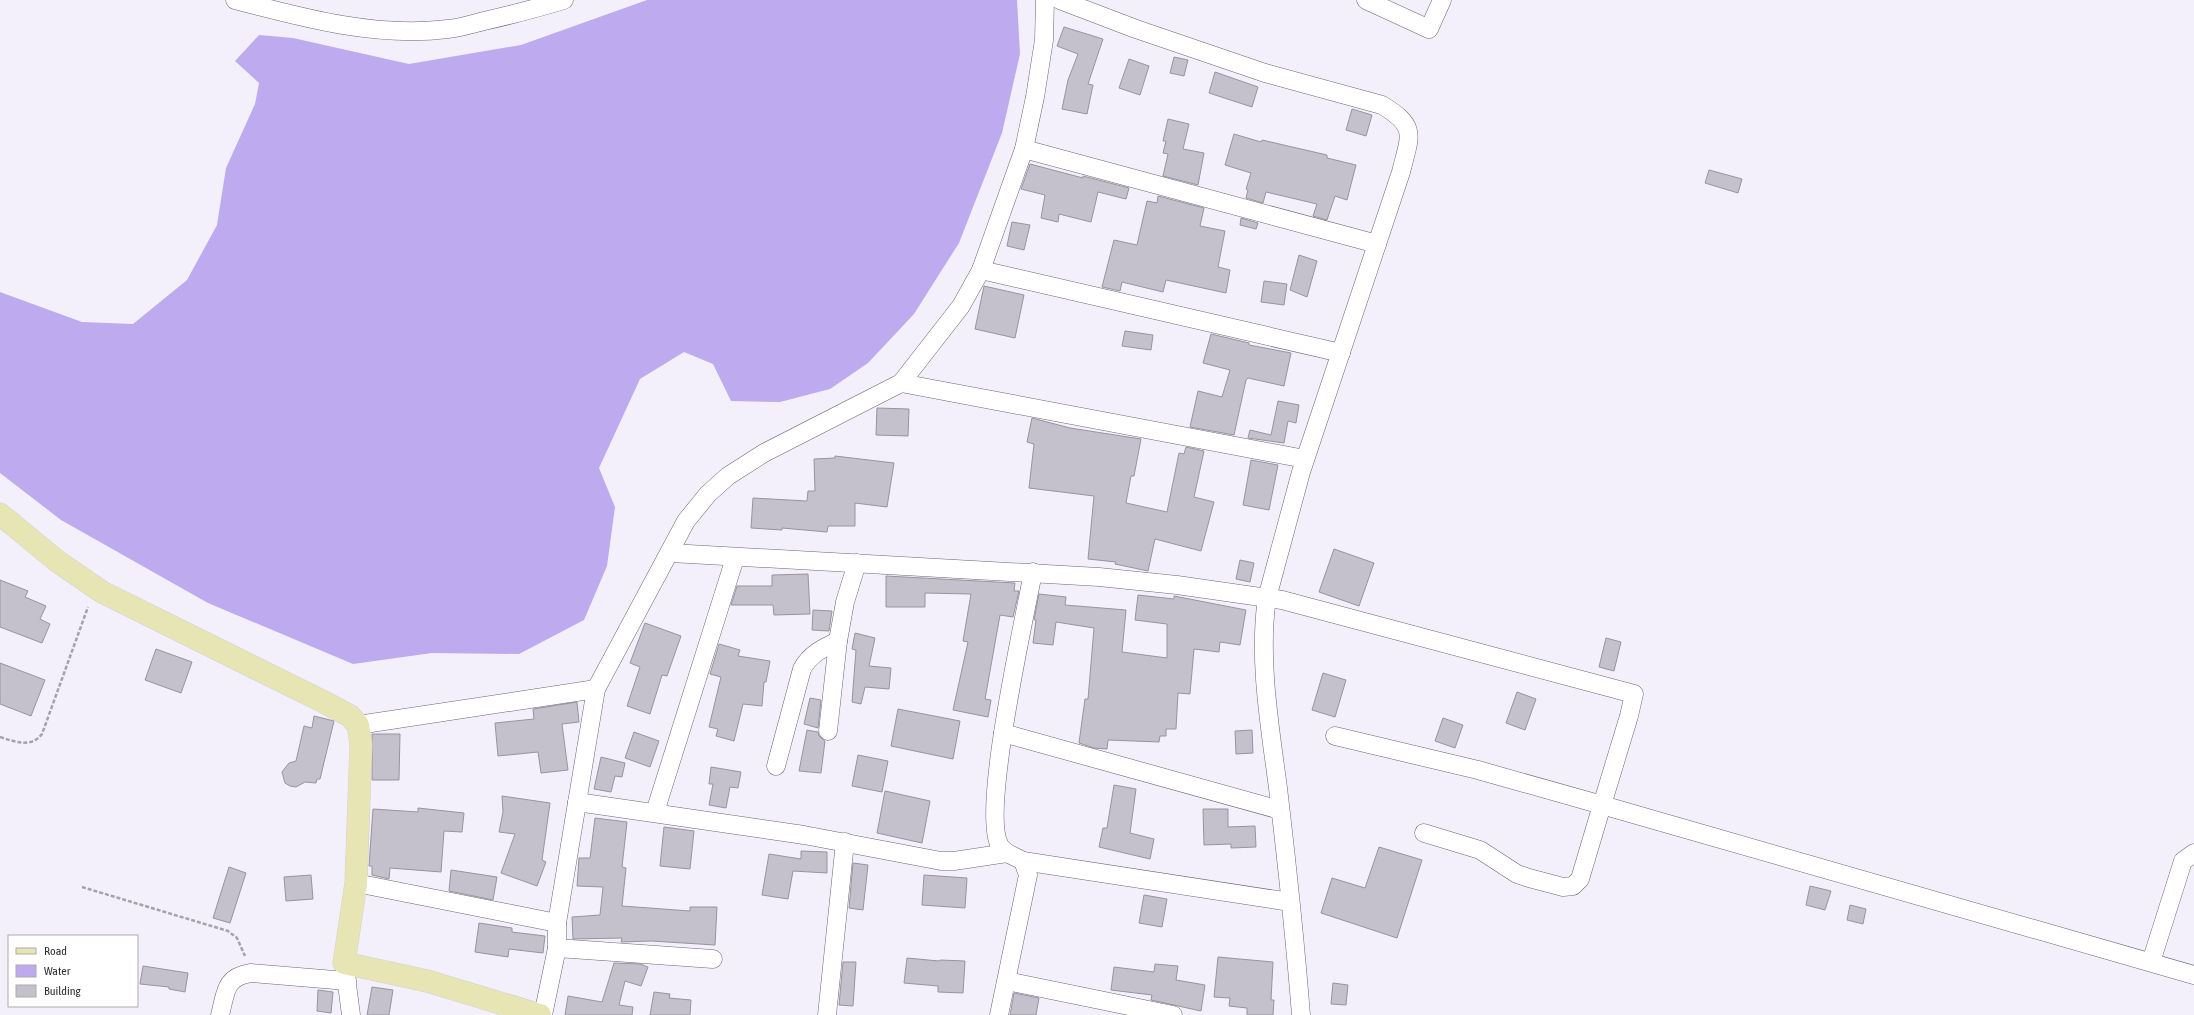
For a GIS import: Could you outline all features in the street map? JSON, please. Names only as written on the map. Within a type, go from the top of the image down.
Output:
[{"type":"main road","points":[[0,514],[58,561],[95,587],[324,702],[350,716],[358,725],[361,744],[356,882],[345,972],[426,981],[541,1015]]},
{"type":"street","points":[[235,0],[294,16],[375,29],[414,32],[449,29],[532,10],[564,0]]},
{"type":"street","points":[[541,1015],[557,948],[557,923],[596,689],[627,629],[671,553],[686,521],[708,494],[728,476],[764,453],[901,383],[962,306],[981,270],[1024,149],[1044,40],[1045,0]]},
{"type":"street","points":[[1060,0],[1136,29],[1265,73],[1382,105],[1397,114],[1407,124],[1409,136],[1402,172],[1305,459],[1267,598],[1264,616],[1267,712],[1280,810],[1301,1015]]},
{"type":"street","points":[[1366,0],[1429,29],[1442,0]]},
{"type":"street","points":[[1024,149],[1377,244]]},
{"type":"street","points":[[981,270],[1341,353]]},
{"type":"street","points":[[901,383],[1305,459]]},
{"type":"street","points":[[671,553],[736,558],[1033,572],[1177,585],[1282,600],[1634,694],[1629,716],[1580,879],[1573,886],[1563,887],[1517,874],[1480,850],[1424,833]]},
{"type":"street","points":[[655,812],[736,558]]},
{"type":"street","points":[[828,731],[838,641],[845,602],[857,563]]},
{"type":"street","points":[[999,1015],[1028,875],[1015,857],[1000,845],[997,836],[996,817],[1003,733],[1033,572]]},
{"type":"street","points":[[776,766],[804,665],[807,660],[819,650],[838,641]]},
{"type":"street","points":[[358,725],[596,689]]},
{"type":"street","points":[[1003,733],[1280,810]]},
{"type":"street","points":[[1336,736],[1478,770],[2194,975]]},
{"type":"street","points":[[577,802],[655,812],[845,842],[942,861],[1015,857],[1290,902]]},
{"type":"street","points":[[827,1015],[845,842]]},
{"type":"street","points":[[2151,962],[2183,861],[2194,853]]},
{"type":"street","points":[[356,882],[557,923]]},
{"type":"street","points":[[557,948],[713,959]]},
{"type":"street","points":[[220,1015],[228,984],[233,978],[251,973],[345,972],[351,1015]]},
{"type":"street","points":[[1007,981],[1173,1015]]},
{"type":"path","points":[[0,737],[28,744],[36,741],[42,734],[95,587]]},
{"type":"path","points":[[82,887],[228,931],[237,938],[251,973]]},
{"type":"water","points":[[647,0],[1017,0],[1020,54],[1002,133],[959,243],[914,314],[868,363],[830,389],[780,402],[731,401],[713,364],[684,352],[640,379],[599,468],[615,507],[607,566],[584,620],[519,654],[432,653],[353,664],[208,603],[61,520],[0,473],[0,292],[82,322],[133,324],[187,280],[217,225],[226,168],[255,104],[259,83],[235,61],[259,35],[293,38],[409,64],[521,45]]},
{"type":"building","points":[[1064,27],[1103,39],[1088,84],[1093,85],[1087,114],[1062,109],[1068,80],[1078,54],[1057,46]]},
{"type":"building","points":[[1174,57],[1188,60],[1184,76],[1170,73]]},
{"type":"building","points":[[1129,59],[1149,66],[1140,95],[1119,88]]},
{"type":"building","points":[[1215,72],[1258,87],[1252,107],[1209,93]]},
{"type":"building","points":[[1352,109],[1372,115],[1366,136],[1346,130]]},
{"type":"building","points":[[1168,119],[1189,124],[1183,149],[1204,153],[1198,185],[1163,176],[1168,154],[1163,153],[1166,141],[1163,141]]},
{"type":"building","points":[[1234,134],[1261,142],[1262,140],[1327,155],[1327,158],[1356,165],[1347,200],[1335,196],[1327,220],[1313,216],[1317,204],[1266,192],[1263,203],[1246,198],[1248,190],[1246,189],[1251,173],[1225,165]]},
{"type":"building","points":[[1030,164],[1129,188],[1126,199],[1098,192],[1091,222],[1059,214],[1058,222],[1041,218],[1045,195],[1021,189]]},
{"type":"building","points":[[1709,170],[1742,179],[1738,193],[1705,183]]},
{"type":"building","points":[[1158,196],[1204,208],[1200,226],[1225,231],[1218,267],[1230,270],[1226,293],[1166,280],[1163,292],[1122,282],[1120,291],[1102,287],[1114,240],[1137,245],[1147,201],[1157,203]]},
{"type":"building","points":[[1241,218],[1258,223],[1256,229],[1240,225]]},
{"type":"building","points":[[1012,222],[1030,225],[1024,250],[1007,246]]},
{"type":"building","points":[[1299,255],[1317,261],[1307,297],[1290,290]]},
{"type":"building","points":[[1264,281],[1287,284],[1284,305],[1261,302]]},
{"type":"building","points":[[984,286],[1024,295],[1015,338],[975,329]]},
{"type":"building","points":[[1125,331],[1153,335],[1151,350],[1122,346]]},
{"type":"building","points":[[1211,334],[1249,343],[1249,345],[1291,353],[1284,386],[1248,378],[1246,380],[1234,435],[1190,427],[1198,391],[1222,397],[1230,370],[1203,363]]},
{"type":"building","points":[[1278,401],[1299,405],[1296,423],[1288,421],[1284,443],[1248,438],[1250,430],[1271,435]]},
{"type":"building","points":[[877,408],[909,409],[908,436],[876,435]]},
{"type":"building","points":[[1032,418],[1070,428],[1141,439],[1134,476],[1131,476],[1126,503],[1167,512],[1179,453],[1184,454],[1186,447],[1204,451],[1194,497],[1214,502],[1201,551],[1155,539],[1148,571],[1115,564],[1116,562],[1088,559],[1094,496],[1029,488],[1034,444],[1027,442]]},
{"type":"building","points":[[835,456],[894,463],[887,507],[855,503],[855,526],[828,526],[827,532],[782,528],[782,530],[751,528],[753,498],[807,501],[808,491],[815,491],[814,459],[835,458]]},
{"type":"building","points":[[1251,460],[1278,465],[1269,510],[1243,505]]},
{"type":"building","points":[[1334,549],[1374,563],[1359,606],[1319,592]]},
{"type":"building","points":[[1240,560],[1254,563],[1250,582],[1236,579]]},
{"type":"building","points":[[808,574],[810,614],[774,615],[773,605],[731,605],[737,586],[772,586],[772,575]]},
{"type":"building","points":[[886,576],[1015,583],[1014,591],[1019,591],[1013,617],[1000,615],[985,699],[991,700],[988,717],[953,710],[968,642],[963,641],[971,594],[925,593],[925,607],[886,607]]},
{"type":"building","points":[[0,580],[28,591],[25,597],[46,606],[40,619],[50,624],[42,643],[0,627]]},
{"type":"building","points":[[1039,594],[1066,597],[1065,605],[1126,610],[1122,652],[1167,658],[1167,624],[1135,620],[1138,595],[1174,599],[1174,596],[1246,610],[1240,645],[1220,642],[1219,652],[1194,649],[1190,694],[1178,693],[1176,729],[1166,729],[1166,736],[1160,736],[1159,742],[1108,740],[1107,749],[1094,748],[1079,743],[1085,699],[1088,699],[1094,628],[1056,622],[1053,645],[1033,643],[1036,620],[1034,620]]},
{"type":"building","points":[[813,610],[832,611],[829,631],[812,630]]},
{"type":"building","points":[[645,623],[681,636],[667,676],[662,675],[650,714],[627,706],[640,667],[630,663]]},
{"type":"building","points":[[855,633],[875,638],[869,666],[891,668],[889,689],[865,687],[861,704],[852,702],[856,650],[852,649]]},
{"type":"building","points":[[1606,638],[1621,642],[1614,671],[1599,667]]},
{"type":"building","points":[[719,644],[740,650],[738,656],[770,661],[766,682],[764,682],[762,706],[743,704],[734,741],[716,736],[718,729],[709,727],[721,677],[710,674]]},
{"type":"building","points":[[156,649],[192,662],[181,693],[145,680]]},
{"type":"building","points":[[0,663],[45,680],[31,716],[0,704]]},
{"type":"building","points":[[1323,673],[1346,680],[1335,717],[1312,710]]},
{"type":"building","points":[[1517,692],[1536,699],[1525,730],[1506,723]]},
{"type":"building","points":[[810,698],[821,700],[818,728],[804,724]]},
{"type":"building","points":[[577,702],[579,722],[562,724],[568,770],[541,773],[538,752],[498,756],[495,723],[534,719],[533,709]]},
{"type":"building","points":[[898,709],[960,721],[953,759],[891,746]]},
{"type":"building","points":[[314,716],[334,721],[320,779],[317,779],[316,783],[305,782],[296,787],[290,786],[285,783],[282,772],[289,763],[296,761],[304,726],[312,728]]},
{"type":"building","points":[[1443,718],[1463,725],[1455,748],[1435,741]]},
{"type":"building","points":[[807,730],[818,732],[819,736],[825,741],[821,773],[799,771]]},
{"type":"building","points":[[1252,730],[1253,753],[1236,754],[1235,731]]},
{"type":"building","points":[[634,732],[659,741],[650,767],[625,758]]},
{"type":"building","points":[[372,734],[400,734],[399,780],[372,780]]},
{"type":"building","points":[[858,755],[888,761],[882,792],[852,786]]},
{"type":"building","points":[[601,757],[625,763],[622,777],[615,776],[611,792],[594,789]]},
{"type":"building","points":[[711,767],[741,772],[738,788],[730,787],[726,808],[709,805],[713,784],[709,784]]},
{"type":"building","points":[[1114,785],[1136,789],[1130,833],[1154,839],[1150,859],[1099,847],[1103,828],[1107,828]]},
{"type":"building","points":[[885,791],[930,801],[922,843],[877,833]]},
{"type":"building","points":[[502,796],[550,803],[542,860],[546,862],[537,886],[501,873],[515,834],[499,832],[503,812]]},
{"type":"building","points":[[418,808],[464,813],[462,832],[444,831],[441,872],[390,868],[389,879],[372,875],[372,866],[369,866],[373,809],[418,812]]},
{"type":"building","points":[[1203,809],[1228,809],[1228,827],[1255,826],[1256,847],[1231,848],[1231,844],[1204,845]]},
{"type":"building","points":[[595,818],[627,822],[622,867],[626,868],[622,906],[690,911],[690,907],[717,907],[715,945],[651,941],[621,942],[622,938],[573,939],[572,917],[600,915],[603,887],[577,886],[579,858],[590,858]]},
{"type":"building","points":[[664,827],[694,831],[690,869],[660,866]]},
{"type":"building","points":[[1379,847],[1422,860],[1397,938],[1321,913],[1332,878],[1365,888]]},
{"type":"building","points":[[801,851],[827,852],[827,873],[793,871],[788,899],[762,895],[769,854],[801,859]]},
{"type":"building","points":[[853,863],[868,865],[863,910],[849,908]]},
{"type":"building","points":[[229,867],[246,873],[230,923],[213,918]]},
{"type":"building","points":[[451,870],[497,877],[493,900],[449,891]]},
{"type":"building","points":[[311,875],[313,899],[286,901],[284,877]]},
{"type":"building","points":[[924,875],[967,878],[965,908],[922,905]]},
{"type":"building","points":[[1810,886],[1831,891],[1825,910],[1806,905]]},
{"type":"building","points":[[1144,895],[1167,899],[1162,927],[1139,923]]},
{"type":"building","points":[[1850,905],[1866,909],[1863,924],[1847,920]]},
{"type":"building","points":[[479,923],[512,928],[512,932],[545,936],[543,953],[509,949],[508,957],[475,952]]},
{"type":"building","points":[[1218,957],[1273,962],[1271,1000],[1274,1000],[1273,1015],[1247,1015],[1247,1008],[1229,1006],[1230,998],[1214,997]]},
{"type":"building","points":[[907,958],[939,961],[965,961],[963,993],[938,992],[938,986],[904,983]]},
{"type":"building","points":[[843,962],[856,962],[853,1006],[839,1005]]},
{"type":"building","points":[[614,963],[640,964],[648,967],[641,986],[625,981],[619,1005],[633,1007],[632,1015],[565,1015],[568,996],[602,1002]]},
{"type":"building","points":[[1155,964],[1178,966],[1176,980],[1205,985],[1201,1011],[1151,1000],[1152,995],[1111,990],[1114,967],[1154,972]]},
{"type":"building","points":[[143,966],[188,973],[185,992],[169,989],[169,987],[140,984]]},
{"type":"building","points":[[1333,983],[1348,985],[1346,1005],[1331,1004]]},
{"type":"building","points":[[372,987],[393,990],[389,1015],[367,1015]]},
{"type":"building","points":[[318,990],[333,992],[331,1013],[317,1011]]},
{"type":"building","points":[[654,992],[670,994],[669,998],[691,1000],[690,1015],[650,1015]]},
{"type":"building","points":[[1014,993],[1039,998],[1036,1015],[1010,1015]]}]
